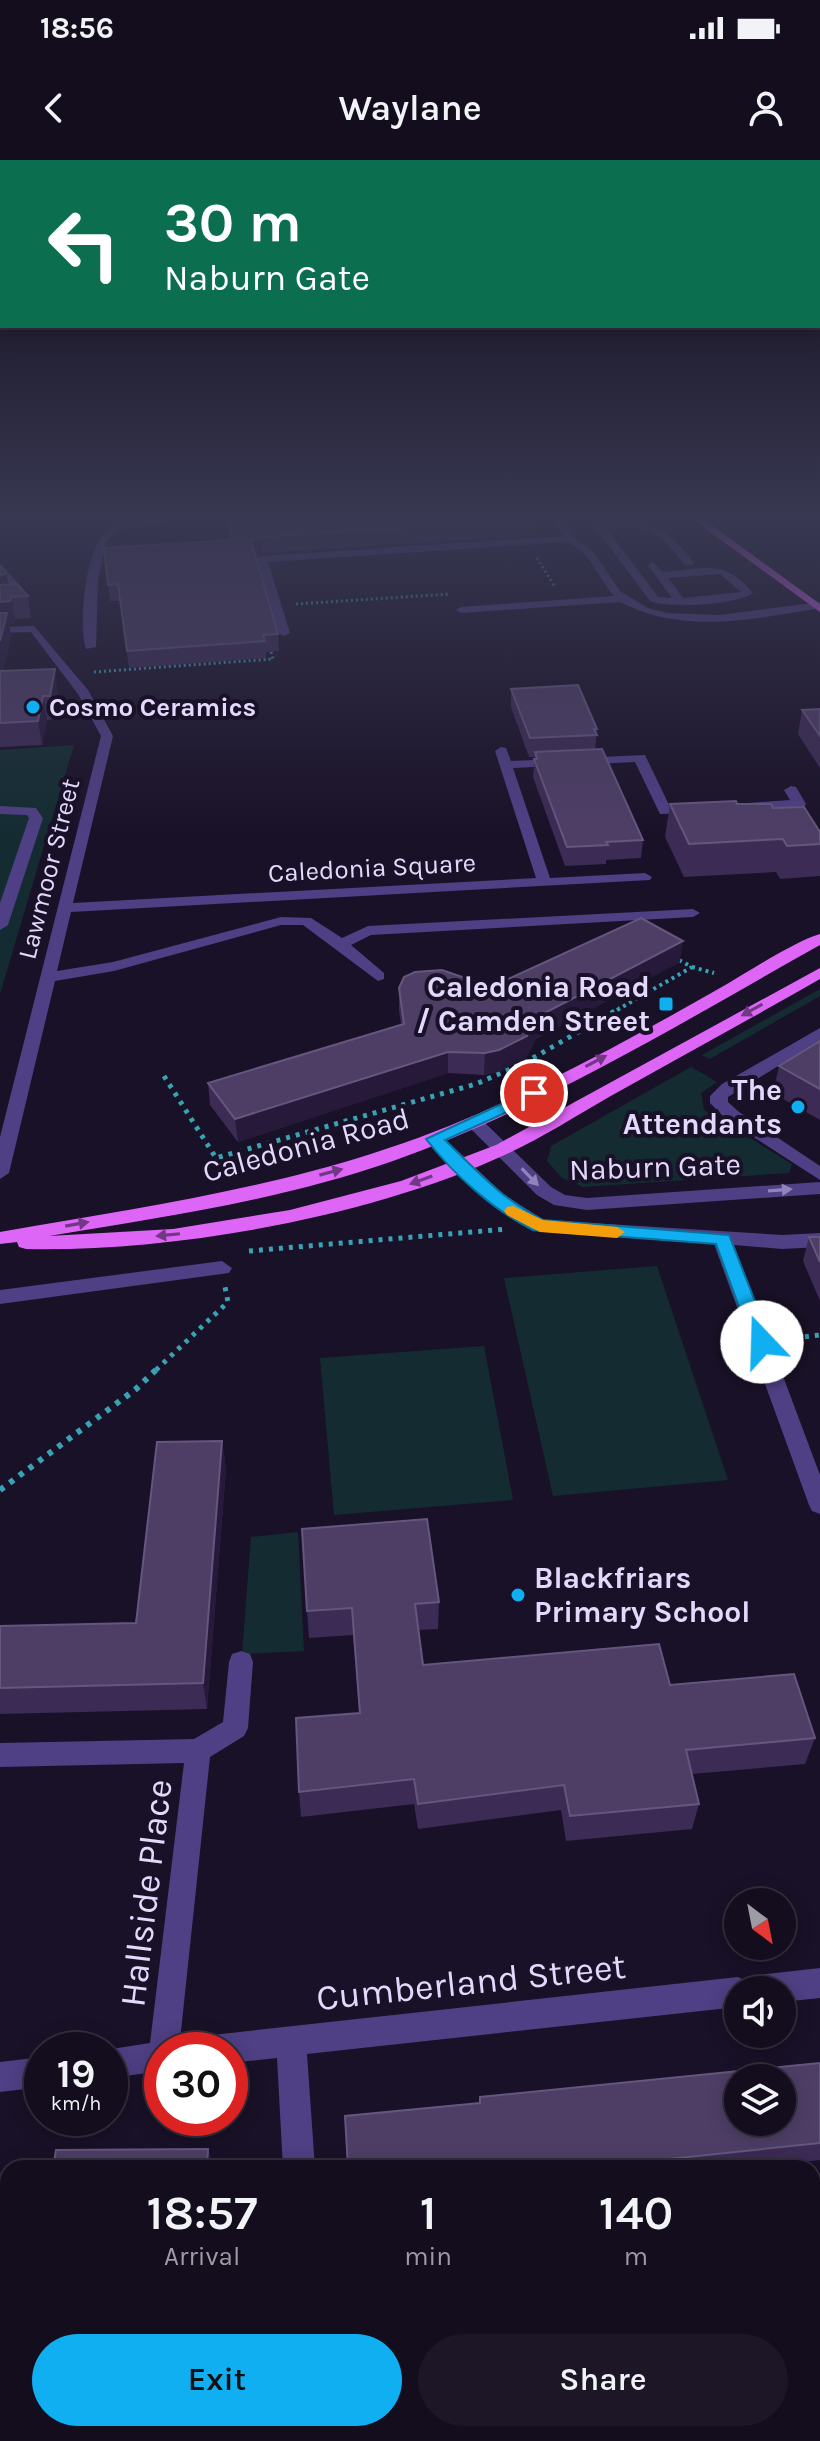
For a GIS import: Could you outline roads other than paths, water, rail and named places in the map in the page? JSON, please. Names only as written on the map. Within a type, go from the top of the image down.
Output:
[{"type":"main road","name":"Caledonia Road","points":[[0,1239],[275,1187],[383,1158],[435,1139],[601,1058],[820,939]]},
{"type":"main road","name":"Caledonia Road","points":[[0,1239],[70,1243],[173,1235],[290,1216],[407,1185],[502,1149],[820,973]]},
{"type":"street","points":[[89,622],[90,647]]},
{"type":"street","points":[[281,622],[284,633]]},
{"type":"street","name":"Lawmoor Street","points":[[0,630],[34,629],[84,693],[107,736],[0,1173]]},
{"type":"street","points":[[544,882],[504,758],[640,758],[665,811],[709,809]]},
{"type":"street","points":[[739,807],[799,804],[791,790]]},
{"type":"street","points":[[0,810],[31,811],[36,818],[0,925]]},
{"type":"street","name":"Caledonia Square","points":[[64,908],[645,877]]},
{"type":"street","points":[[341,944],[368,931],[693,913]]},
{"type":"street","points":[[47,978],[114,966],[281,921],[306,921],[341,944],[378,976]]},
{"type":"street","points":[[820,1033],[719,1096],[723,1109],[820,1174]]},
{"type":"street","name":"Naburn Gate","points":[[474,1122],[544,1191],[561,1201],[587,1204],[820,1188]]},
{"type":"street","name":"Naburn Gate","points":[[435,1139],[492,1196],[540,1226],[722,1239],[820,1240]]},
{"type":"street","points":[[722,1239],[820,1505]]},
{"type":"street","points":[[0,1297],[222,1268]]},
{"type":"street","points":[[198,1751],[235,1728],[241,1662]]},
{"type":"street","name":"Hallside Place","points":[[0,1755],[198,1751],[166,2032]]},
{"type":"street","points":[[796,1986],[820,1983]]},
{"type":"street","name":"Cumberland Street","points":[[248,2045],[724,1994]]},
{"type":"street","points":[[291,2040],[298,2160]]},
{"type":"street","points":[[0,2077],[24,2074]]},
{"type":"place","name":"Cosmo Ceramics","points":[[33,707]]},
{"type":"place","name":"Caledonia Road / Camden Street","points":[[666,1004]]},
{"type":"place","name":"The Attendants","points":[[798,1107]]},
{"type":"place","name":"Blackfriars Primary School","points":[[518,1595]]}]
